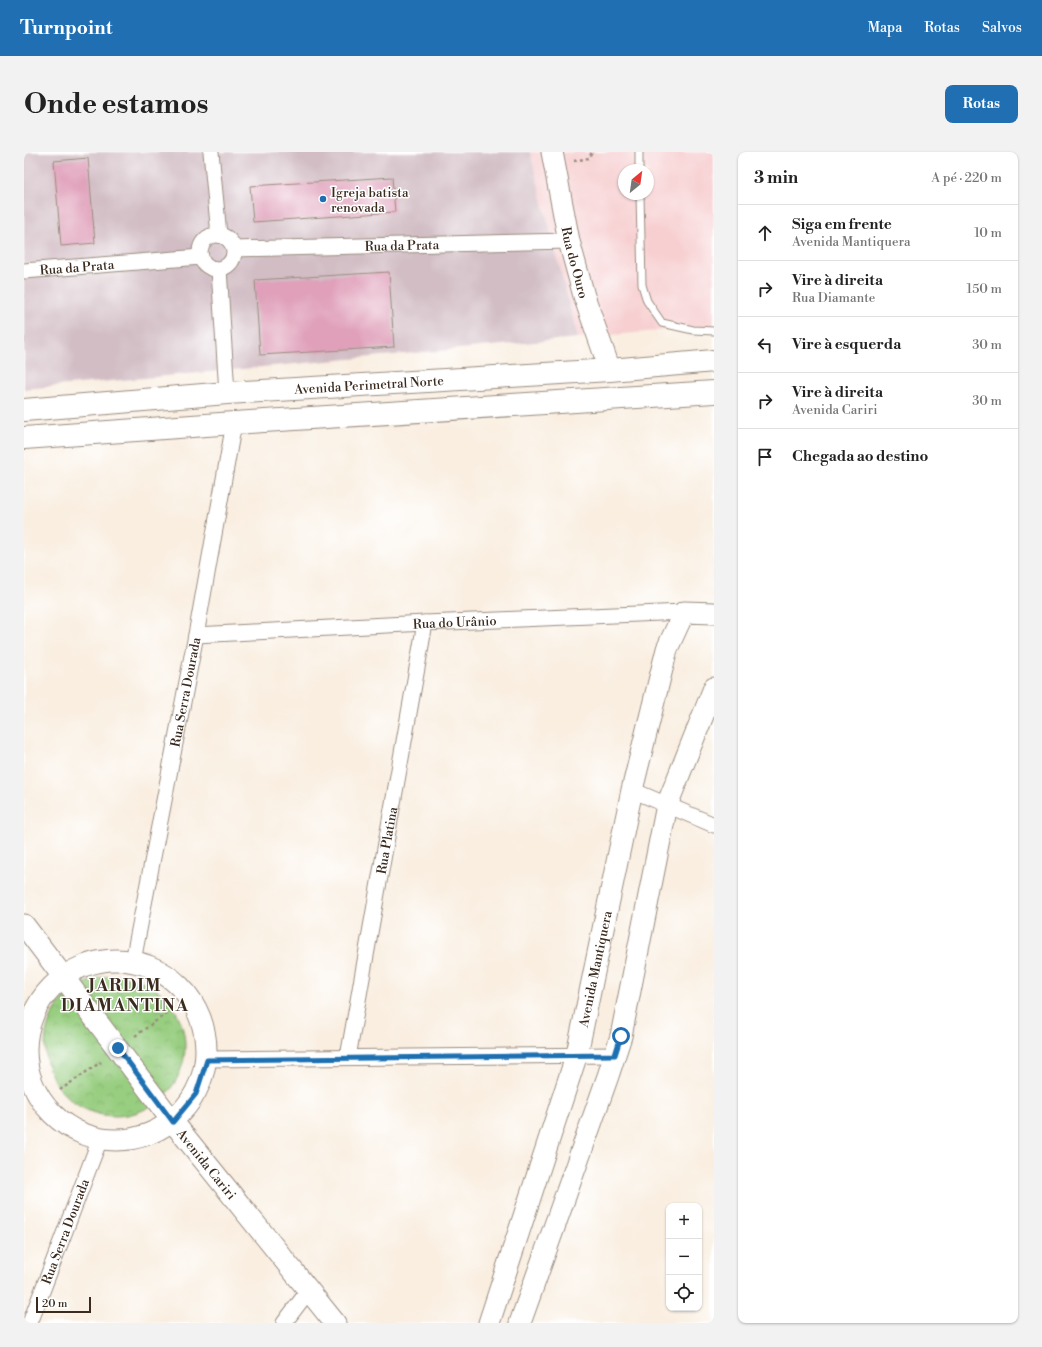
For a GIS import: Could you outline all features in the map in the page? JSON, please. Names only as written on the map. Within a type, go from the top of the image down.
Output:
[{"type":"highway","name":"Avenida Perimetral Norte","points":[[24,410],[227,392],[610,370],[714,361]]},
{"type":"highway","points":[[24,438],[714,392]]},
{"type":"street","points":[[211,152],[219,235]]},
{"type":"street","name":"Rua do Ouro","points":[[552,152],[569,240],[584,296],[610,370]]},
{"type":"street","points":[[219,235],[229,240],[234,249],[234,254],[230,264],[225,268],[219,269],[208,267],[204,263],[200,252],[204,241],[213,236],[219,235]]},
{"type":"street","name":"Rua da Prata","points":[[234,249],[569,240]]},
{"type":"street","name":"Rua da Prata","points":[[24,271],[201,257]]},
{"type":"street","points":[[219,269],[227,392]]},
{"type":"street","name":"Rua Serra Dourada","points":[[133,961],[196,635],[234,423]]},
{"type":"street","name":"Rua do Urânio","points":[[196,635],[425,623],[684,612],[714,613]]},
{"type":"street","name":"Avenida Mantiquera","points":[[489,1323],[577,1054],[632,790],[667,649],[684,612]]},
{"type":"street","points":[[714,613],[714,622]]},
{"type":"street","name":"Rua Platina","points":[[348,1057],[425,623]]},
{"type":"street","points":[[520,1323],[621,1036],[667,805],[714,688]]},
{"type":"street","points":[[632,790],[714,825]]},
{"type":"street","name":"Avenida Cariri","points":[[24,925],[173,1122],[335,1323]]},
{"type":"street","points":[[133,961],[165,974],[190,997],[204,1027],[207,1060],[196,1094],[173,1122],[138,1138],[100,1139],[68,1127],[42,1102],[26,1072],[26,1036],[39,1003],[63,976],[97,962],[133,961]]},
{"type":"street","points":[[207,1060],[577,1054],[615,1055]]},
{"type":"street","name":"Rua Serra Dourada","points":[[30,1323],[100,1139]]},
{"type":"street","points":[[284,1323],[309,1290]]},
{"type":"lane","points":[[639,152],[639,164]]},
{"type":"lane","points":[[640,200],[642,285],[647,301],[662,323],[693,330],[714,331]]},
{"type":"path","points":[[582,160],[589,158],[592,152]]},
{"type":"path","points":[[135,1036],[174,1008]]},
{"type":"path","points":[[60,1090],[101,1062]]},
{"type":"shaded area","points":[[24,152],[530,152],[578,338],[24,389]]},
{"type":"shaded area","points":[[530,152],[714,152],[714,326],[578,338]]},
{"type":"green space","points":[[122,976],[142,981],[154,987],[165,996],[174,1007],[180,1019],[184,1032],[184,1060],[180,1073],[174,1085],[165,1096],[154,1105],[142,1111],[129,1115],[108,1116],[88,1111],[76,1105],[65,1096],[56,1085],[46,1060],[45,1039],[50,1019],[56,1007],[65,996],[76,987],[101,977]]},
{"type":"building","points":[[88,158],[95,243],[61,246],[54,161]]},
{"type":"building","name":"Igreja batista renovada","points":[[392,177],[395,212],[253,222],[250,186]]},
{"type":"building","points":[[389,272],[394,347],[260,355],[255,280]]},
{"type":"place","name":"Igreja batista renovada","points":[[323,199]]},
{"type":"district","name":"JARDIM DIAMANTINA","points":[[125,995]]},
{"type":"route","points":[[118,1048],[173,1122],[196,1094],[207,1060],[577,1054],[615,1055],[621,1036]]}]
